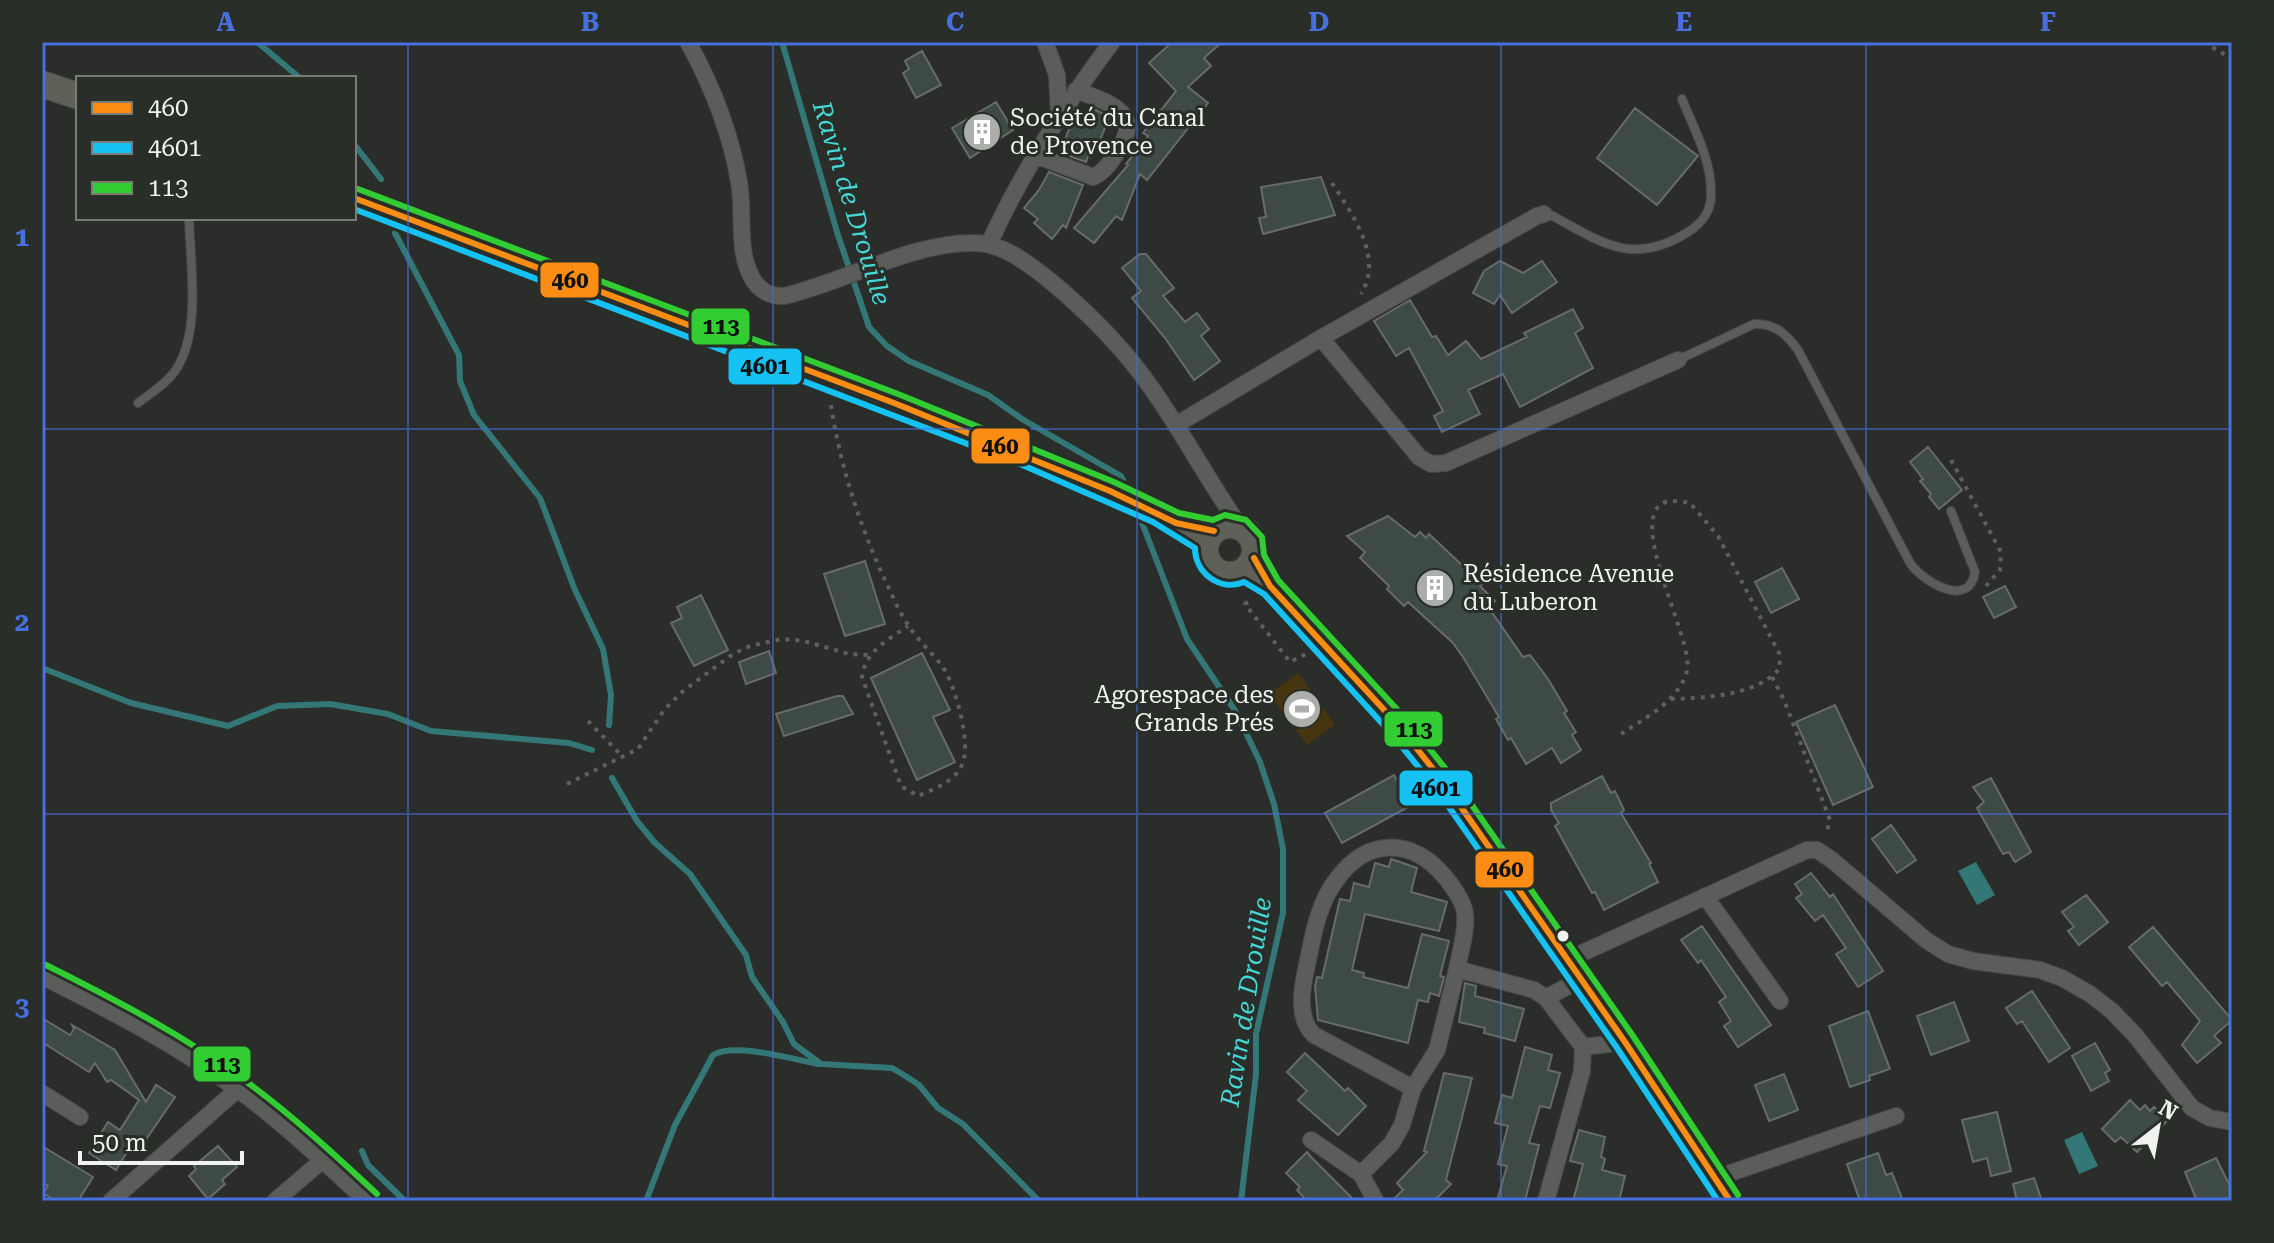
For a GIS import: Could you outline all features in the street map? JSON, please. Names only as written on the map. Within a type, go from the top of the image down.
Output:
[{"type":"main road","points":[[42,84],[76,95]]},
{"type":"main road","points":[[356,199],[827,378],[1110,491],[1167,518],[1222,532],[1253,542],[1249,564],[1236,575],[1217,572],[1205,557],[1222,532]]},
{"type":"main road","points":[[1249,564],[1388,714],[1427,761],[1625,1042],[1730,1201]]},
{"type":"street","points":[[688,42],[724,124],[739,182],[745,258],[756,285],[775,296],[802,292],[902,258],[961,243],[989,244],[1023,260],[1073,299],[1108,334],[1142,376],[1221,499],[1222,532]]},
{"type":"street","points":[[1045,42],[1055,65],[1059,116]]},
{"type":"street","points":[[989,244],[1035,155],[1076,90],[1112,42]]},
{"type":"street","points":[[1035,155],[1093,177],[1103,171],[1114,157],[1128,133],[1125,116],[1118,108],[1076,90]]},
{"type":"street","points":[[1176,425],[1321,338],[1544,214]]},
{"type":"street","points":[[1321,338],[1419,457],[1436,465],[1678,360]]},
{"type":"street","points":[[1361,1174],[1392,1143],[1402,1125],[1413,1088],[1439,1045],[1465,922],[1464,909],[1450,883],[1423,857],[1401,847],[1379,849],[1361,857],[1336,880],[1322,904],[1303,981],[1305,1024],[1314,1035],[1413,1088]]},
{"type":"street","points":[[1546,998],[1574,969],[1705,896],[1807,850],[1817,850],[1926,940],[1948,954],[1973,961],[2040,970],[2090,994],[2135,1035],[2192,1108],[2210,1118],[2232,1122]]},
{"type":"street","points":[[1705,896],[1780,1001]]},
{"type":"street","points":[[1457,969],[1522,985],[1546,998],[1583,1047],[1582,1071],[1546,1201]]},
{"type":"street","points":[[42,974],[156,1034],[239,1088],[370,1201]]},
{"type":"street","points":[[1583,1047],[1625,1042]]},
{"type":"street","points":[[111,1201],[239,1088]]},
{"type":"street","points":[[42,1093],[80,1117]]},
{"type":"street","points":[[1716,1178],[1896,1116]]},
{"type":"street","points":[[1311,1140],[1361,1174],[1375,1200]]},
{"type":"street","points":[[275,1201],[324,1159]]},
{"type":"lane","points":[[1544,214],[1603,243],[1633,251],[1663,246],[1695,229],[1708,212],[1711,190],[1705,155],[1682,99]]},
{"type":"lane","points":[[138,403],[174,373],[189,341],[189,220]]},
{"type":"lane","points":[[1678,360],[1754,324],[1766,324],[1788,336],[1913,568],[1929,581],[1961,591],[1970,585],[1975,572],[1951,511]]},
{"type":"path","points":[[2204,42],[2232,59]]},
{"type":"path","points":[[2219,51],[2224,42]]},
{"type":"path","points":[[1332,183],[1355,218],[1365,246],[1367,282],[1359,297]]},
{"type":"path","points":[[827,378],[837,446],[854,502],[883,576],[908,626],[942,666],[957,695],[964,756],[961,766],[939,787],[918,796],[901,786],[862,677],[869,655],[908,626]]},
{"type":"path","points":[[1951,460],[1977,511],[1995,538],[2002,561],[1991,583],[1961,591]]},
{"type":"path","points":[[1621,734],[1671,699],[1682,683],[1688,662],[1654,549],[1652,525],[1657,509],[1664,502],[1690,503],[1718,536],[1779,653],[1780,668],[1772,677],[1731,692],[1701,698],[1671,699]]},
{"type":"path","points":[[1270,586],[1245,604],[1290,662],[1310,652]]},
{"type":"path","points":[[567,784],[638,749],[664,710],[683,691],[733,654],[750,646],[782,639],[804,641],[849,654],[869,655]]},
{"type":"path","points":[[1772,677],[1830,820],[1828,833],[1817,850]]},
{"type":"path","points":[[588,721],[622,756]]},
{"type":"shaded area","name":"Agorespace des Grands Prés","points":[[1298,673],[1335,724],[1307,745],[1269,694]]},
{"type":"water","points":[[1976,862],[1995,895],[1977,905],[1958,871]]},
{"type":"water","points":[[2082,1132],[2098,1166],[2079,1174],[2064,1140]]},
{"type":"building","points":[[1172,42],[1222,42],[1204,58],[1211,66],[1188,87],[1208,103],[1147,180],[1140,174],[1122,220],[1116,216],[1094,243],[1074,228],[1128,165],[1148,136],[1143,133],[1176,91],[1149,63]]},
{"type":"building","points":[[922,51],[941,85],[916,98],[903,73],[909,69],[905,61]]},
{"type":"building","name":"Société du Canal de Provence","points":[[996,102],[1013,130],[970,158],[952,128]]},
{"type":"building","points":[[1635,108],[1698,156],[1657,205],[1597,158]]},
{"type":"building","points":[[1094,109],[1109,117],[1100,141],[1095,139],[1086,162],[1060,153],[1069,129],[1078,120],[1088,124]]},
{"type":"building","points":[[1049,172],[1083,185],[1066,228],[1063,225],[1052,239],[1034,223],[1038,219],[1024,208]]},
{"type":"building","points":[[1321,177],[1335,215],[1263,234],[1259,218],[1266,217],[1261,187]]},
{"type":"building","points":[[1140,254],[1146,254],[1174,288],[1163,296],[1185,322],[1197,313],[1209,329],[1201,336],[1220,361],[1194,380],[1132,298],[1141,291],[1122,268]]},
{"type":"building","points":[[1500,261],[1523,273],[1542,261],[1557,282],[1512,313],[1500,295],[1494,304],[1473,293],[1484,271]]},
{"type":"building","points":[[1410,300],[1432,337],[1436,336],[1448,355],[1466,341],[1481,359],[1527,337],[1524,333],[1573,309],[1583,328],[1575,333],[1593,368],[1520,407],[1503,374],[1468,390],[1480,414],[1442,432],[1434,416],[1443,411],[1409,348],[1396,356],[1374,321]]},
{"type":"building","points":[[1928,447],[1962,490],[1939,509],[1910,462]]},
{"type":"building","points":[[1388,516],[1415,537],[1420,532],[1426,538],[1429,534],[1482,584],[1480,586],[1495,601],[1489,608],[1523,657],[1530,655],[1548,679],[1567,711],[1564,713],[1576,732],[1572,735],[1581,750],[1561,763],[1552,748],[1526,764],[1511,738],[1508,740],[1496,719],[1499,717],[1453,643],[1408,602],[1404,606],[1387,589],[1389,586],[1360,558],[1365,552],[1347,536]]},
{"type":"building","points":[[865,561],[885,624],[845,636],[824,574]]},
{"type":"building","points":[[1782,568],[1799,599],[1771,613],[1755,582]]},
{"type":"building","points":[[2005,586],[2016,607],[1994,618],[1983,597]]},
{"type":"building","points":[[701,595],[728,650],[694,666],[671,623],[682,618],[677,607]]},
{"type":"building","points":[[769,651],[776,673],[746,684],[739,662]]},
{"type":"building","points":[[922,653],[950,710],[933,717],[955,762],[917,780],[871,678]]},
{"type":"building","points":[[843,696],[853,714],[784,736],[776,714]]},
{"type":"building","points":[[1835,705],[1873,787],[1833,805],[1796,722]]},
{"type":"building","points":[[1394,775],[1410,806],[1342,843],[1325,813]]},
{"type":"building","points":[[1602,776],[1611,793],[1615,791],[1624,810],[1621,813],[1651,863],[1658,882],[1604,910],[1555,826],[1559,823],[1551,810],[1551,803]]},
{"type":"building","points":[[1991,778],[2031,852],[2015,862],[2009,852],[2003,854],[1977,808],[1984,802],[1973,787]]},
{"type":"building","points":[[1891,825],[1916,860],[1897,873],[1872,839]]},
{"type":"building","points":[[1391,859],[1417,868],[1411,892],[1447,902],[1439,931],[1365,914],[1352,970],[1364,973],[1363,977],[1408,988],[1422,934],[1449,941],[1440,976],[1444,977],[1439,996],[1430,993],[1428,1002],[1418,1000],[1408,1043],[1318,1020],[1315,986],[1317,977],[1322,978],[1340,899],[1350,901],[1354,883],[1369,887],[1375,863],[1389,867]]},
{"type":"building","points":[[1811,873],[1830,897],[1833,894],[1883,971],[1858,987],[1836,954],[1846,948],[1823,915],[1815,921],[1796,898],[1802,894],[1795,884]]},
{"type":"building","points":[[2086,895],[2108,922],[2079,945],[2068,931],[2074,927],[2062,912]]},
{"type":"building","points":[[1702,926],[1771,1025],[1738,1047],[1724,1026],[1731,1021],[1719,1002],[1726,997],[1701,960],[1698,963],[1681,940]]},
{"type":"building","points":[[2153,927],[2232,1020],[2214,1036],[2221,1043],[2197,1063],[2182,1045],[2200,1021],[2167,982],[2162,986],[2129,947]]},
{"type":"building","points":[[1465,983],[1476,986],[1475,996],[1524,1009],[1515,1041],[1484,1033],[1485,1028],[1459,1022]]},
{"type":"building","points":[[2032,991],[2070,1048],[2049,1062],[2022,1021],[2017,1024],[2006,1008]]},
{"type":"building","points":[[1954,1002],[1969,1041],[1931,1055],[1917,1016]]},
{"type":"building","points":[[1868,1011],[1890,1069],[1850,1087],[1829,1026]]},
{"type":"building","points":[[42,1018],[70,1035],[74,1029],[72,1025],[115,1050],[146,1102],[156,1085],[175,1097],[143,1144],[135,1139],[116,1170],[89,1153],[108,1122],[120,1130],[139,1100],[111,1080],[107,1082],[95,1063],[89,1072],[42,1042]]},
{"type":"building","points":[[2095,1043],[2110,1070],[2105,1073],[2109,1081],[2091,1091],[2072,1056]]},
{"type":"building","points":[[1525,1047],[1552,1055],[1548,1070],[1560,1073],[1550,1108],[1540,1106],[1529,1143],[1539,1145],[1525,1201],[1497,1201],[1507,1166],[1498,1164],[1508,1126],[1495,1123],[1502,1095],[1512,1098]]},
{"type":"building","points":[[1305,1053],[1345,1091],[1348,1088],[1366,1106],[1338,1135],[1298,1100],[1307,1091],[1287,1072]]},
{"type":"building","points":[[1444,1073],[1472,1078],[1446,1180],[1451,1184],[1434,1201],[1392,1201],[1403,1190],[1397,1183],[1427,1152],[1424,1151]]},
{"type":"building","points":[[1784,1074],[1798,1110],[1769,1121],[1755,1085]]},
{"type":"building","points":[[2130,1100],[2140,1110],[2145,1105],[2150,1111],[2154,1107],[2168,1120],[2137,1152],[2121,1137],[2115,1142],[2102,1129]]},
{"type":"building","points":[[1997,1112],[2011,1171],[1991,1176],[1987,1158],[1973,1162],[1962,1120]]},
{"type":"building","points":[[1579,1130],[1605,1137],[1602,1170],[1625,1176],[1619,1201],[1573,1201],[1583,1164],[1570,1161]]},
{"type":"building","points":[[42,1146],[93,1177],[78,1201],[56,1201],[43,1193],[48,1186],[42,1182]]},
{"type":"building","points":[[218,1146],[237,1167],[222,1180],[225,1184],[208,1199],[189,1176],[196,1169],[194,1166]]},
{"type":"building","points":[[1307,1152],[1355,1201],[1307,1201],[1297,1190],[1300,1187],[1286,1173]]},
{"type":"building","points":[[1878,1153],[1886,1175],[1892,1173],[1903,1201],[1860,1201],[1847,1164]]},
{"type":"building","points":[[2216,1158],[2232,1190],[2232,1201],[2197,1201],[2185,1172]]},
{"type":"building","points":[[2034,1178],[2042,1201],[2017,1201],[2013,1184]]},
{"type":"waterway","points":[[257,42],[298,76]]},
{"type":"waterway","name":"Ravin de Drouille","points":[[782,42],[837,232],[869,327],[887,346],[909,361],[988,395],[1022,419],[1121,476],[1128,491]]},
{"type":"waterway","points":[[356,147],[381,179]]},
{"type":"waterway","points":[[395,233],[459,355],[460,381],[474,415],[540,498],[575,590],[603,649],[611,695],[609,725]]},
{"type":"waterway","name":"Ravin de Drouille","points":[[1139,515],[1187,639],[1236,712],[1260,762],[1274,804],[1283,849],[1283,913],[1256,1034],[1256,1074],[1241,1201]]},
{"type":"waterway","points":[[42,668],[131,703],[228,726],[277,706],[330,704],[388,714],[431,731],[569,743],[592,750]]},
{"type":"waterway","points":[[612,778],[637,821],[654,842],[690,874],[746,955],[752,977],[794,1044],[821,1064],[892,1068],[907,1077],[919,1085],[938,1108],[963,1124],[1039,1201]]},
{"type":"waterway","points":[[646,1201],[675,1125],[713,1055],[722,1051],[749,1051],[818,1064]]},
{"type":"waterway","points":[[362,1151],[368,1165],[405,1201]]},
{"type":"transit line","name":"113","points":[[358,189],[898,394],[1114,482],[1179,513],[1213,520],[1225,515],[1246,520],[1262,537],[1264,555],[1278,580],[1405,718],[1453,778],[1633,1036],[1738,1195]]},
{"type":"transit line","name":"460","points":[[356,199],[894,403],[1110,491],[1176,523],[1214,531]]},
{"type":"transit line","name":"4601","points":[[356,210],[1020,464],[1153,522],[1195,548],[1199,565],[1210,578],[1226,584],[1244,582],[1264,594],[1390,732],[1437,790],[1617,1048],[1718,1201]]},
{"type":"transit line","name":"460","points":[[1254,558],[1270,586],[1398,725],[1445,784],[1625,1042],[1730,1201]]},
{"type":"transit line","name":"113","points":[[46,965],[150,1019],[223,1065],[297,1122],[377,1194]]},
{"type":"place","name":"Société du Canal de Provence","points":[[982,132]]},
{"type":"place","name":"Résidence Avenue du Luberon","points":[[1435,588]]},
{"type":"place","name":"Agorespace des Grands Prés","points":[[1302,709]]}]
